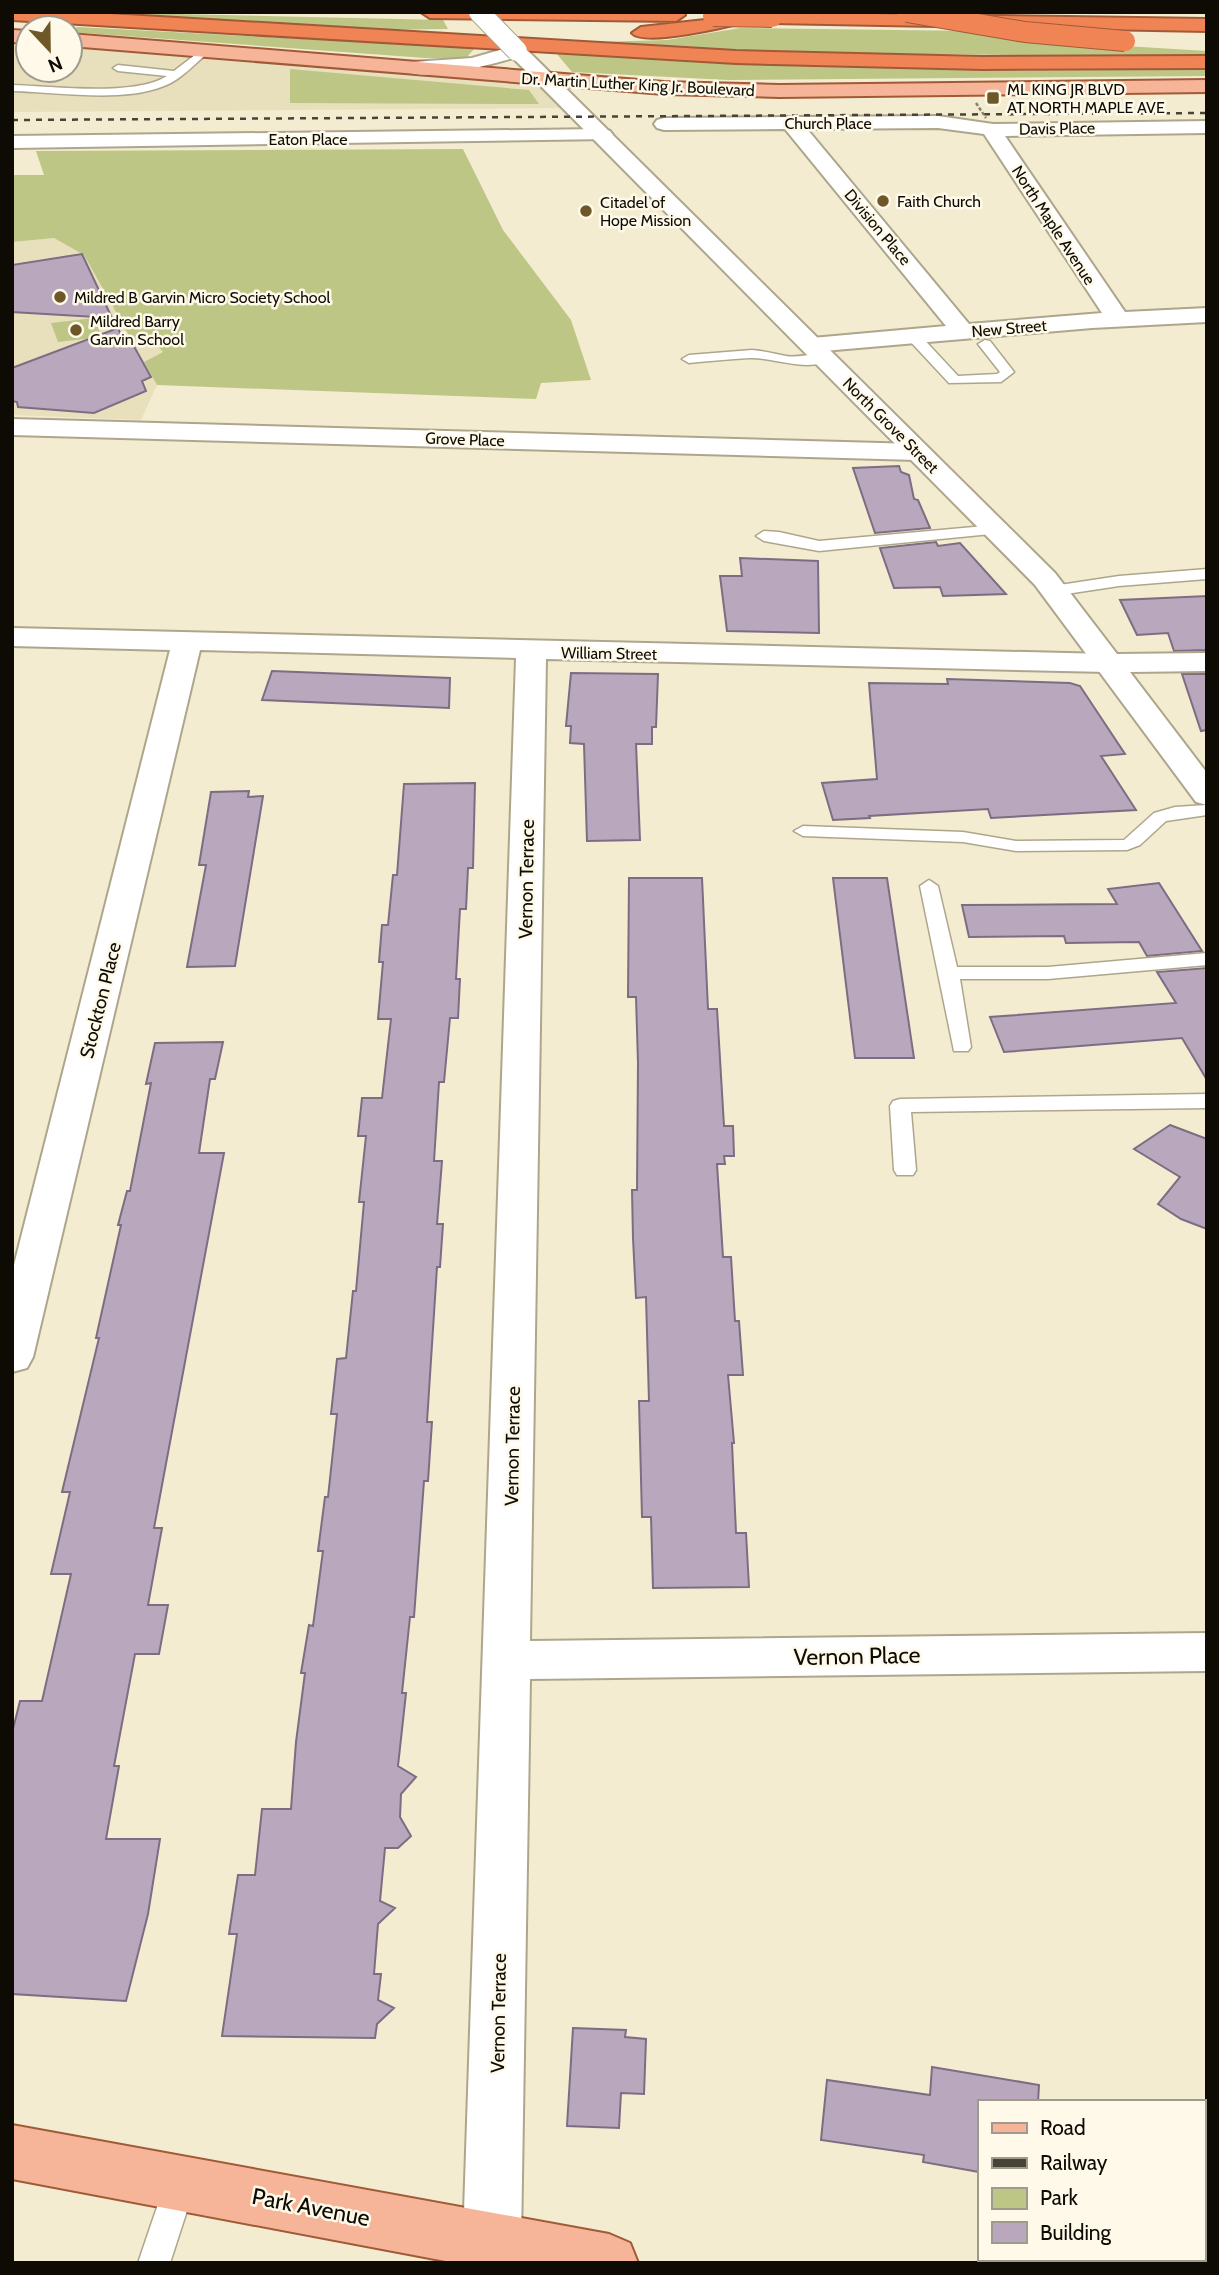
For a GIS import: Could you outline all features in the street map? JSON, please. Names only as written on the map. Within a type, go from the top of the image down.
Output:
[{"type":"highway","points":[[430,12],[767,15],[1207,25]]},
{"type":"highway","points":[[907,12],[1025,32],[1125,41],[1207,43]]},
{"type":"highway","points":[[12,14],[758,58],[1004,63],[1207,62]]},
{"type":"highway","points":[[261,28],[478,35],[628,34],[705,26],[767,15]]},
{"type":"main road","name":"Dr. Martin Luther King Jr. Boulevard","points":[[84,41],[654,88],[742,91],[1207,86]]},
{"type":"main road","name":"Park Avenue","points":[[12,2152],[609,2263]]},
{"type":"street","name":"North Grove Street","points":[[479,12],[819,351],[1053,590],[1207,795]]},
{"type":"street","points":[[410,68],[473,64],[517,51]]},
{"type":"street","name":"Division Place","points":[[791,123],[963,332]]},
{"type":"street","name":"Church Place","points":[[664,124],[988,124]]},
{"type":"street","name":"Davis Place","points":[[988,124],[1207,127]]},
{"type":"street","name":"North Maple Avenue","points":[[988,124],[1118,320]]},
{"type":"street","name":"Eaton Place","points":[[12,142],[603,135]]},
{"type":"street","name":"New Street","points":[[819,351],[912,336],[1207,315]]},
{"type":"street","name":"Grove Place","points":[[12,427],[917,452]]},
{"type":"street","name":"William Street","points":[[12,637],[531,651],[1107,663],[1207,662]]},
{"type":"street","name":"Stockton Place","points":[[12,1357],[187,643]]},
{"type":"street","name":"Vernon Terrace","points":[[492,2241],[531,651]]},
{"type":"street","name":"Vernon Place","points":[[507,1660],[1207,1652]]},
{"type":"lane","points":[[12,88],[149,88],[164,83],[204,51]]},
{"type":"lane","points":[[118,68],[175,74]]},
{"type":"lane","points":[[912,336],[954,380],[1001,378],[1006,375],[1007,372],[985,344]]},
{"type":"lane","points":[[689,359],[752,354],[771,355],[786,361],[819,351]]},
{"type":"lane","points":[[764,537],[779,537],[819,546],[996,530]]},
{"type":"lane","points":[[1053,590],[1207,573]]},
{"type":"lane","points":[[803,831],[963,837],[1016,846],[1127,845],[1137,840],[1148,825],[1167,814],[1207,810]]},
{"type":"lane","points":[[929,886],[949,973],[961,1047]]},
{"type":"lane","points":[[949,973],[1048,974],[1207,959]]},
{"type":"lane","points":[[905,1170],[900,1106],[1207,1101]]},
{"type":"lane","points":[[154,2263],[180,2183]]},
{"type":"path","points":[[976,103],[988,124]]},
{"type":"shaded area","points":[[12,43],[14,84],[84,84],[84,48],[546,80],[570,108],[12,112]]},
{"type":"shaded area","name":"Mildred B Garvin Micro Society School","points":[[54,238],[84,255],[131,339],[153,341],[163,352],[144,362],[157,385],[141,420],[12,415],[12,242]]},
{"type":"green space","points":[[89,12],[443,20],[448,29],[377,30]]},
{"type":"green space","points":[[84,27],[475,48],[466,58],[425,58],[84,33]]},
{"type":"green space","points":[[740,28],[974,31],[1043,41],[1207,51],[1207,57],[820,53],[563,43],[667,40]]},
{"type":"green space","points":[[557,54],[946,69],[1207,68],[1207,76],[728,80],[572,72]]},
{"type":"green space","points":[[290,69],[529,90],[539,104],[290,103]]},
{"type":"green space","points":[[463,149],[503,230],[571,320],[591,380],[541,383],[536,399],[157,385],[144,362],[163,352],[153,341],[131,339],[84,255],[54,238],[12,242],[12,175],[44,175],[36,151]]},
{"type":"green space","points":[[94,318],[102,337],[58,342],[51,323]]},
{"type":"building","points":[[82,254],[112,318],[12,312],[12,265]]},
{"type":"building","points":[[118,328],[123,340],[131,341],[151,377],[142,381],[146,391],[94,413],[18,407],[17,402],[12,401],[12,368]]},
{"type":"building","points":[[899,466],[901,472],[909,475],[914,499],[918,500],[930,528],[875,533],[853,468]]},
{"type":"building","points":[[936,542],[938,546],[960,543],[1006,594],[943,596],[940,587],[894,588],[880,548]]},
{"type":"building","points":[[740,558],[818,561],[819,633],[727,631],[720,576],[742,576]]},
{"type":"building","points":[[1207,596],[1207,650],[1174,651],[1168,633],[1137,635],[1120,600]]},
{"type":"building","points":[[272,671],[450,678],[449,708],[262,700]]},
{"type":"building","points":[[571,673],[658,674],[656,727],[652,727],[652,744],[636,744],[640,840],[587,841],[584,744],[570,743],[571,726],[566,726]]},
{"type":"building","points":[[1182,674],[1207,674],[1207,730],[1201,731]]},
{"type":"building","points":[[947,679],[1070,683],[1080,686],[1125,754],[1101,756],[1136,810],[991,818],[988,809],[833,820],[822,783],[877,779],[869,683],[948,684]]},
{"type":"building","points":[[475,783],[473,868],[468,868],[466,909],[460,909],[456,979],[460,979],[458,1018],[450,1018],[444,1082],[439,1082],[434,1161],[442,1161],[437,1224],[443,1224],[440,1267],[437,1267],[427,1422],[432,1422],[428,1481],[424,1481],[414,1617],[410,1617],[402,1693],[406,1693],[398,1766],[416,1777],[401,1794],[400,1817],[411,1836],[398,1848],[385,1848],[380,1901],[395,1908],[378,1924],[374,1974],[381,1974],[378,2000],[394,2008],[377,2024],[375,2038],[222,2036],[237,1934],[229,1934],[238,1875],[255,1875],[262,1809],[291,1809],[305,1673],[301,1673],[309,1625],[313,1626],[323,1551],[318,1551],[325,1497],[328,1497],[337,1414],[331,1414],[337,1359],[346,1358],[353,1291],[356,1291],[364,1202],[359,1202],[366,1136],[358,1136],[362,1098],[382,1098],[391,1019],[378,1019],[383,962],[379,962],[382,925],[388,925],[393,875],[397,875],[404,784]]},
{"type":"building","points":[[249,791],[248,797],[263,796],[235,966],[187,967],[206,865],[199,865],[211,792]]},
{"type":"building","points":[[629,878],[702,878],[708,1009],[717,1009],[724,1126],[733,1126],[734,1156],[724,1156],[725,1164],[717,1164],[723,1257],[731,1257],[735,1321],[739,1321],[743,1375],[728,1375],[734,1443],[736,1533],[746,1533],[749,1587],[653,1588],[651,1517],[642,1517],[639,1401],[649,1401],[646,1297],[636,1298],[633,1238],[632,1190],[637,1190],[638,1063],[636,997],[628,997]]},
{"type":"building","points":[[833,878],[887,878],[914,1058],[855,1058]]},
{"type":"building","points":[[1159,883],[1202,951],[1147,956],[1139,942],[1066,943],[1064,936],[969,937],[962,905],[1117,904],[1108,889]]},
{"type":"building","points":[[1207,968],[1207,1080],[1182,1038],[1004,1052],[990,1017],[1176,1003],[1157,972]]},
{"type":"building","points":[[223,1042],[215,1079],[210,1079],[199,1153],[224,1153],[154,1528],[162,1528],[148,1605],[168,1605],[159,1654],[135,1654],[114,1766],[119,1766],[106,1839],[160,1839],[148,1914],[126,2001],[12,1994],[12,1733],[20,1701],[42,1701],[71,1574],[51,1574],[70,1492],[62,1492],[99,1338],[96,1338],[121,1225],[118,1225],[127,1191],[130,1191],[151,1083],[146,1084],[155,1043]]},
{"type":"building","points":[[1170,1125],[1207,1139],[1207,1229],[1181,1219],[1158,1204],[1180,1177],[1134,1149]]},
{"type":"building","points":[[573,2028],[626,2030],[625,2037],[646,2039],[644,2094],[621,2093],[619,2128],[567,2126]]},
{"type":"building","points":[[932,2067],[1039,2085],[1038,2100],[978,2100],[978,2172],[923,2162],[924,2155],[821,2140],[827,2080],[930,2095]]},
{"type":"railway","points":[[12,120],[1207,113]]},
{"type":"place","name":"ML KING JR BLVD AT NORTH MAPLE AVE","points":[[993,98]]},
{"type":"place","name":"Faith Church","points":[[883,201]]},
{"type":"place","name":"Citadel of Hope Mission","points":[[586,211]]},
{"type":"place","name":"Mildred B Garvin Micro Society School","points":[[60,297]]},
{"type":"place","name":"Mildred Barry Garvin School","points":[[76,330]]}]
